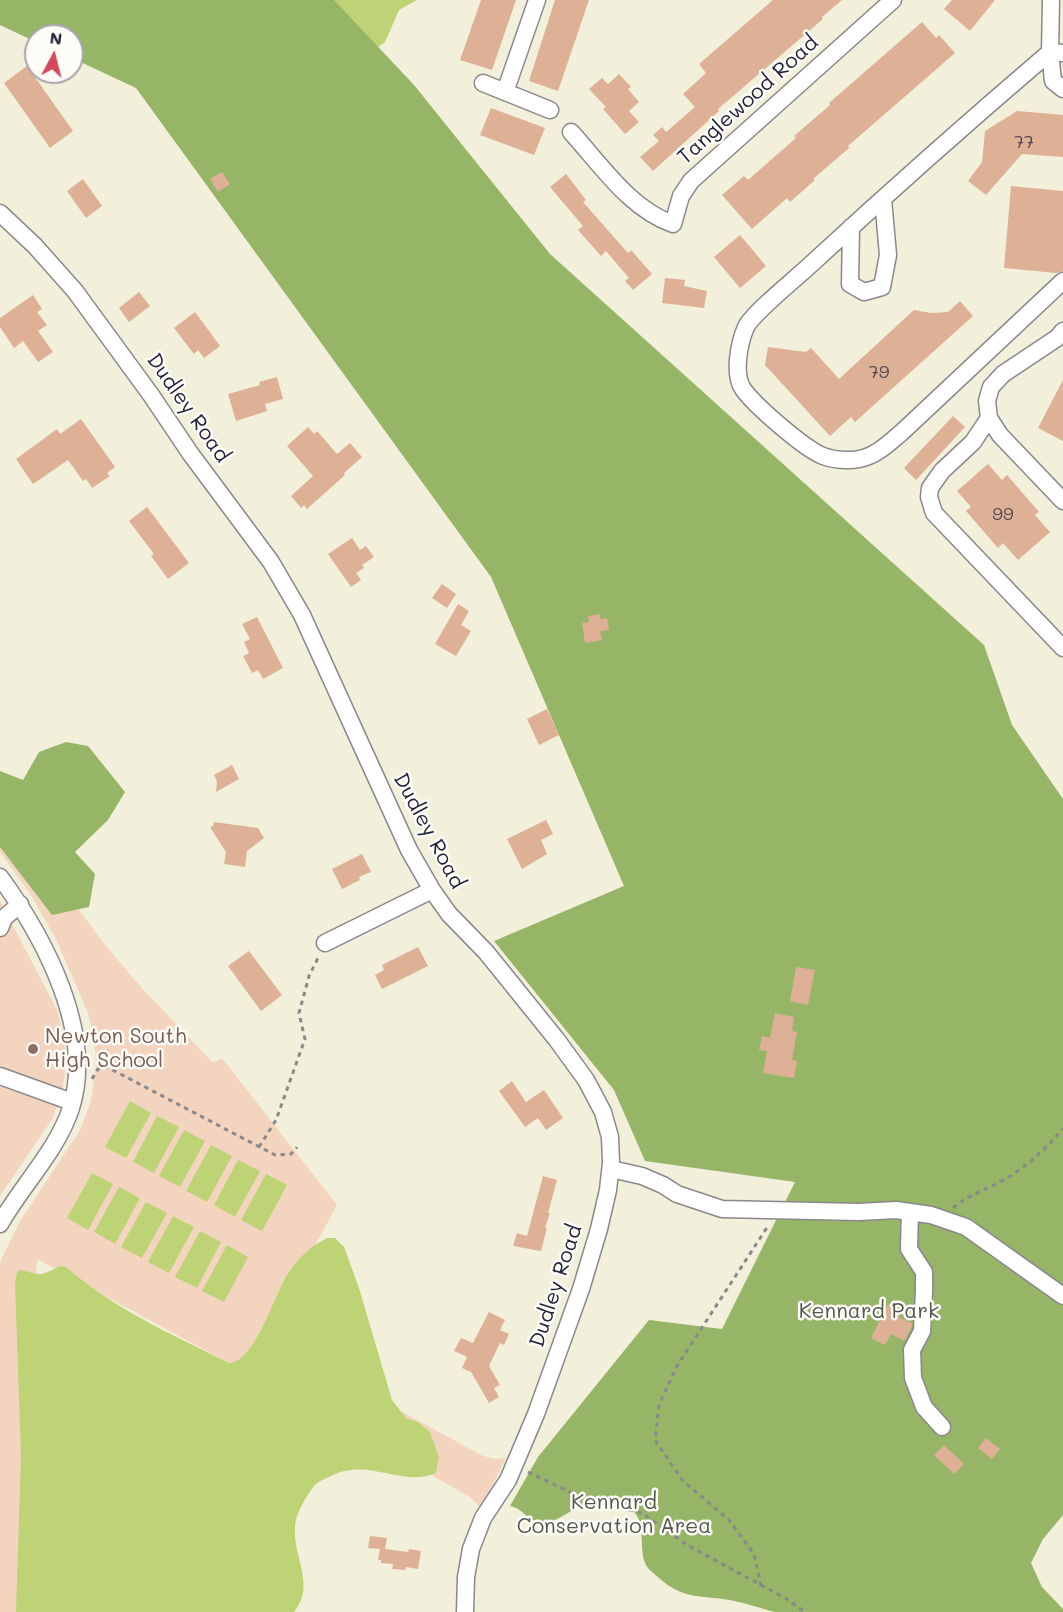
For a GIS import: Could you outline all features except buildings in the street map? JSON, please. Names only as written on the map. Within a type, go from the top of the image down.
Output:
[{"type":"street","points":[[505,92],[537,0]]},
{"type":"street","name":"Tanglewood Road","points":[[571,132],[639,205],[655,216],[674,224],[681,196],[691,181],[893,0]]},
{"type":"street","points":[[1051,0],[1056,52],[1053,81],[1063,89]]},
{"type":"street","points":[[1056,52],[851,227],[746,326],[738,376],[743,389],[812,451],[826,458],[860,459],[876,453],[901,432],[1063,281]]},
{"type":"street","points":[[483,83],[550,110]]},
{"type":"street","points":[[851,227],[850,284],[864,292],[882,287],[888,255],[884,199]]},
{"type":"street","name":"Dudley Road","points":[[0,213],[75,291],[271,562],[302,615],[409,850],[432,890],[449,914],[493,961],[557,1040],[586,1080],[606,1120],[610,1137],[611,1168],[599,1229],[581,1289],[539,1403],[508,1480],[483,1518],[471,1549],[466,1577],[465,1612]]},
{"type":"street","points":[[1063,331],[1057,338],[1003,374],[991,387],[987,401],[989,418],[1000,435],[1063,501]]},
{"type":"street","points":[[989,418],[974,442],[942,471],[930,488],[929,497],[934,513],[1063,648]]},
{"type":"street","points":[[0,877],[20,904],[55,973],[69,1012],[77,1048],[76,1083],[72,1102],[61,1130],[47,1154],[7,1198],[0,1224]]},
{"type":"street","points":[[325,944],[432,890]]},
{"type":"street","points":[[0,928],[4,918],[20,904]]},
{"type":"street","points":[[0,1076],[72,1102]]},
{"type":"street","points":[[611,1168],[642,1176],[677,1194],[722,1209],[910,1212],[939,1217],[966,1227],[1063,1296]]},
{"type":"street","points":[[910,1212],[909,1249],[924,1272],[922,1331],[912,1350],[913,1378],[924,1407],[942,1427]]},
{"type":"path","points":[[259,1146],[276,1120],[305,1038],[299,1013],[309,976],[325,944]]},
{"type":"path","points":[[76,1083],[90,1085],[98,1070],[107,1067],[275,1155],[291,1154],[297,1146]]},
{"type":"path","points":[[939,1217],[968,1196],[995,1185],[1033,1161],[1063,1128]]},
{"type":"path","points":[[761,1586],[754,1554],[729,1520],[683,1481],[655,1440],[659,1406],[677,1366],[705,1326],[778,1209]]},
{"type":"path","points":[[526,1471],[587,1500],[642,1513],[687,1545],[785,1598],[804,1612]]},
{"type":"shaded area","points":[[0,805],[106,946],[139,985],[213,1063],[222,1058],[337,1205],[265,1337],[483,1456],[496,1459],[506,1458],[481,1508],[470,1497],[350,1429],[37,1259],[25,1612],[0,1612],[0,1262],[20,1221],[79,1132],[91,1101],[96,1065],[94,1037],[88,1013],[56,939],[29,892],[0,852]]},
{"type":"shaded area","name":"Newton South High School","points":[[0,901],[57,1010],[64,1037],[66,1064],[62,1092],[53,1118],[0,1196]]},
{"type":"green space","name":"Kennard Park","points":[[0,0],[334,0],[414,85],[550,254],[984,645],[1012,725],[1063,799],[1063,1515],[1043,1539],[1031,1563],[1042,1587],[1063,1609],[1063,1612],[774,1612],[730,1600],[692,1595],[675,1590],[651,1572],[646,1565],[640,1523],[633,1511],[623,1504],[610,1501],[590,1502],[558,1519],[542,1523],[510,1506],[538,1457],[649,1320],[722,1329],[795,1182],[645,1161],[614,1090],[494,941],[624,886],[491,577],[136,88],[84,64],[84,24],[24,24],[24,36],[0,25]]},
{"type":"green space","points":[[305,0],[417,0],[399,10],[385,42],[374,50]]},
{"type":"green space","points":[[66,742],[88,746],[125,792],[108,820],[75,852],[95,874],[89,907],[52,915],[0,847],[0,771],[23,780],[39,752]]},
{"type":"green space","points":[[130,1101],[151,1113],[126,1158],[105,1147]]},
{"type":"green space","points":[[157,1116],[179,1127],[154,1173],[133,1162]]},
{"type":"green space","points":[[184,1130],[205,1141],[180,1187],[159,1176]]},
{"type":"green space","points":[[211,1145],[232,1156],[207,1202],[186,1191]]},
{"type":"green space","points":[[238,1160],[260,1171],[235,1217],[214,1205]]},
{"type":"green space","points":[[92,1173],[113,1184],[88,1230],[67,1218]]},
{"type":"green space","points":[[266,1174],[287,1185],[262,1231],[241,1220]]},
{"type":"green space","points":[[119,1187],[140,1198],[115,1244],[94,1232]]},
{"type":"green space","points":[[146,1202],[167,1213],[142,1258],[121,1247]]},
{"type":"green space","points":[[173,1216],[194,1227],[169,1273],[148,1262]]},
{"type":"green space","points":[[200,1231],[221,1242],[197,1288],[175,1277]]},
{"type":"green space","points":[[327,1238],[335,1238],[344,1247],[359,1288],[392,1400],[406,1418],[418,1422],[430,1432],[439,1457],[436,1473],[422,1477],[409,1477],[371,1470],[344,1471],[315,1485],[295,1523],[295,1539],[302,1571],[303,1592],[294,1612],[16,1612],[21,1456],[15,1283],[17,1272],[21,1270],[41,1274],[60,1266],[66,1267],[84,1282],[124,1308],[229,1363],[238,1360],[247,1352],[256,1339],[283,1282],[293,1267],[311,1248]]},
{"type":"green space","points":[[227,1245],[248,1257],[224,1302],[202,1291]]},
{"type":"place","name":"Newton South High School","points":[[33,1049]]},
{"type":"park label","name":"Kennard Conservation Area","points":[[614,1515]]}]
